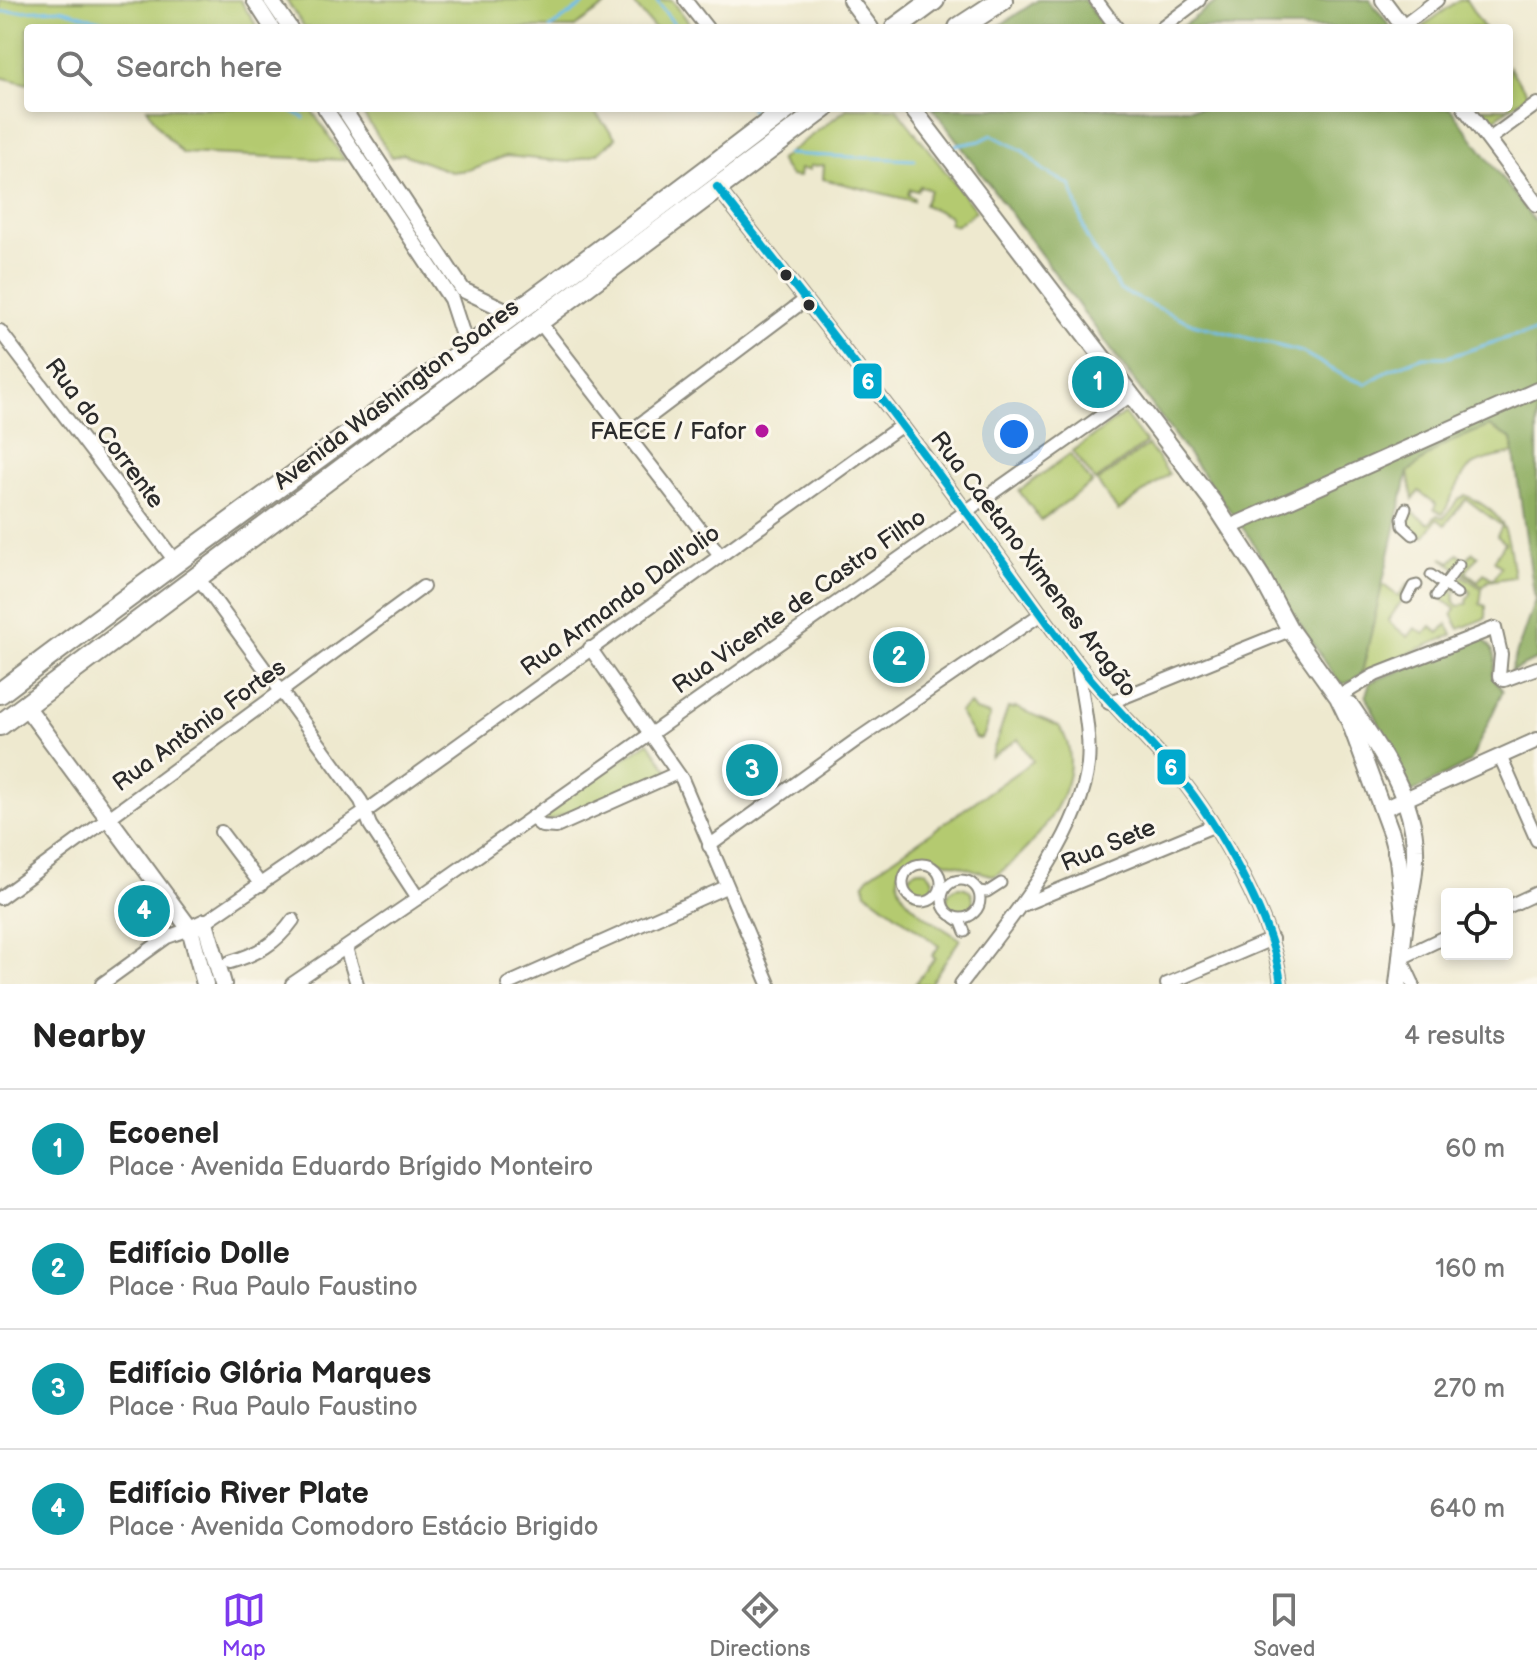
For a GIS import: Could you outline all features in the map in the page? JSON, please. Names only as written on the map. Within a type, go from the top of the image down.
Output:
[{"type":"highway","points":[[901,24],[934,0]]},
{"type":"highway","points":[[965,24],[1002,0]]},
{"type":"highway","name":"Avenida Washington Soares","points":[[0,693],[514,314],[777,112]]},
{"type":"highway","name":"Avenida Washington Soares","points":[[0,725],[819,112]]},
{"type":"main road","points":[[915,112],[1230,527],[1290,630],[1372,739],[1405,800],[1412,820],[1415,849],[1398,984]]},
{"type":"main road","points":[[1337,692],[1383,809],[1398,859],[1405,921]]},
{"type":"main road","points":[[25,705],[198,926],[224,963],[223,984]]},
{"type":"main road","points":[[198,926],[205,984]]},
{"type":"street","points":[[254,0],[269,24]]},
{"type":"street","points":[[271,0],[287,24]]},
{"type":"street","points":[[685,0],[704,24]]},
{"type":"street","points":[[850,0],[868,24]]},
{"type":"street","points":[[1096,0],[1114,24]]},
{"type":"street","points":[[1167,24],[1199,0]]},
{"type":"street","points":[[1383,0],[1402,24]]},
{"type":"street","points":[[1408,24],[1437,0]]},
{"type":"street","points":[[1488,140],[1537,104]]},
{"type":"street","points":[[328,112],[457,295],[514,314]]},
{"type":"street","points":[[345,112],[457,295],[467,348]]},
{"type":"street","points":[[1468,112],[1537,204]]},
{"type":"street","name":"Rua Caetano Ximenes Aragão","points":[[717,187],[902,425],[1109,703],[1177,774],[1230,853],[1272,939],[1281,984]]},
{"type":"street","points":[[627,434],[805,300]]},
{"type":"street","points":[[538,320],[720,555]]},
{"type":"street","name":"Rua do Corrente","points":[[0,331],[175,561]]},
{"type":"street","points":[[1230,527],[1537,390]]},
{"type":"street","name":"Rua Vicente de Castro Filho","points":[[292,984],[1131,395]]},
{"type":"street","name":"Rua Armando Dall'olio","points":[[102,984],[167,937],[198,926],[261,885],[902,425]]},
{"type":"street","points":[[1406,508],[1403,526],[1413,535]]},
{"type":"street","points":[[1436,596],[1459,565]]},
{"type":"street","points":[[1431,575],[1457,594]]},
{"type":"street","points":[[197,576],[361,801],[370,825],[418,898]]},
{"type":"street","points":[[1407,598],[1413,585]]},
{"type":"street","name":"Rua Antônio Fortes","points":[[0,898],[423,587]]},
{"type":"street","points":[[709,846],[855,741],[1041,614]]},
{"type":"street","points":[[1337,692],[1495,628],[1501,654],[1499,676],[1509,680],[1537,668]]},
{"type":"street","points":[[1109,703],[1290,630]]},
{"type":"street","points":[[590,648],[677,773],[769,984]]},
{"type":"street","points":[[961,984],[1020,906],[1067,830],[1084,786],[1089,750],[1078,663]]},
{"type":"street","points":[[1383,809],[1537,740]]},
{"type":"street","points":[[1500,756],[1537,840]]},
{"type":"street","points":[[532,818],[542,826],[556,827],[677,773]]},
{"type":"street","name":"Rua Sete","points":[[1020,906],[1213,826]]},
{"type":"street","points":[[221,832],[261,885]]},
{"type":"street","points":[[918,864],[930,865],[963,880],[979,891],[980,897],[978,909],[968,917],[952,916],[915,901],[903,888],[904,875],[918,864]]},
{"type":"street","points":[[922,902],[938,893],[941,881],[935,869]]},
{"type":"street","points":[[963,880],[951,882],[943,892],[942,904],[964,927],[965,932]]},
{"type":"street","points":[[979,891],[987,892],[1001,883]]},
{"type":"street","points":[[508,984],[726,887]]},
{"type":"street","points":[[1513,904],[1537,893]]},
{"type":"street","points":[[224,963],[250,956],[272,944],[293,920]]},
{"type":"street","points":[[1167,984],[1272,939]]},
{"type":"street","points":[[1413,984],[1401,958],[1441,939]]},
{"type":"street","points":[[346,948],[357,984]]},
{"type":"green space","points":[[0,0],[240,0],[255,24],[24,24],[24,83],[0,77]]},
{"type":"green space","points":[[286,0],[614,0],[579,24],[302,24]]},
{"type":"green space","points":[[631,0],[672,0],[690,24],[651,24]]},
{"type":"green space","points":[[1038,0],[1084,0],[1101,24],[1002,24]]},
{"type":"green space","points":[[1219,0],[1370,0],[1388,24],[1186,24]]},
{"type":"green space","points":[[1459,0],[1466,0],[1481,24],[1426,24]]},
{"type":"green space","points":[[1513,73],[1528,95],[1513,106]]},
{"type":"green space","points":[[149,112],[313,112],[345,160],[182,153]]},
{"type":"green space","points":[[362,112],[594,112],[616,138],[598,153],[569,162],[506,156],[468,170],[451,172],[403,154],[392,157]]},
{"type":"green space","points":[[843,112],[899,112],[976,211],[957,225],[949,224],[950,216],[924,205],[930,190],[920,186],[917,191],[910,189],[908,195],[914,198],[913,201],[823,179],[824,165],[810,166],[809,170],[800,169],[799,177],[790,176],[779,160]]},
{"type":"green space","points":[[936,112],[1453,112],[1537,225],[1537,659],[1510,672],[1535,600],[1512,439],[1489,426],[1441,446],[1408,472],[1362,673],[1352,681],[1344,684],[1338,681],[1299,623],[1250,538]]},
{"type":"green space","points":[[1485,112],[1504,112],[1491,121]]},
{"type":"green space","points":[[1124,414],[1146,443],[1095,481],[1073,451]]},
{"type":"green space","points":[[1489,426],[1512,439],[1514,453],[1484,460],[1469,468],[1443,514],[1434,509],[1436,504],[1419,491],[1413,500],[1408,472],[1441,446]]},
{"type":"green space","points":[[1148,445],[1169,474],[1118,511],[1097,482]]},
{"type":"green space","points":[[1070,454],[1092,483],[1041,520],[1019,491]]},
{"type":"green space","points":[[1465,495],[1491,510],[1504,527],[1514,577],[1488,581],[1483,587],[1442,558],[1451,562],[1458,554],[1466,560],[1473,552],[1478,556],[1466,572],[1478,581],[1484,573],[1493,579],[1501,567],[1494,560],[1505,543],[1497,536],[1502,526],[1466,499],[1445,525],[1437,519],[1424,537],[1405,526],[1411,511],[1429,524],[1437,515],[1444,518]]},
{"type":"green space","points":[[1463,576],[1482,589],[1480,604],[1486,606],[1486,618],[1459,629],[1452,614],[1455,609],[1438,596],[1445,587],[1455,594],[1454,602],[1458,606],[1468,604],[1471,593],[1468,589],[1457,591],[1447,585],[1451,577],[1458,579]]},
{"type":"green space","points":[[1382,584],[1398,596],[1408,584],[1411,587],[1388,621],[1408,637],[1415,628],[1424,634],[1431,626],[1439,633],[1447,624],[1452,635],[1362,673]]},
{"type":"green space","points":[[1483,639],[1493,651],[1495,665],[1492,675],[1503,691],[1470,762],[1411,793],[1366,695],[1370,682]]},
{"type":"green space","points":[[970,704],[975,711],[990,715],[980,739],[975,738],[959,712]]},
{"type":"green space","points":[[1015,707],[1059,726],[1068,746],[1070,767],[1065,788],[1056,809],[1027,848],[995,876],[949,862],[919,858],[901,869],[898,880],[907,900],[928,919],[960,939],[930,984],[915,984],[935,958],[932,956],[939,946],[866,892],[864,883],[870,875],[1033,761],[1018,739],[991,757],[1008,708]]},
{"type":"green space","points":[[649,742],[669,772],[548,821],[541,814]]},
{"type":"green space","points":[[920,870],[929,874],[933,883],[929,892],[920,896],[911,892],[907,883],[911,874]]},
{"type":"green space","points":[[960,887],[969,891],[973,900],[969,909],[960,913],[951,909],[947,900],[951,891]]},
{"type":"waterway","points":[[556,24],[590,0]]},
{"type":"waterway","points":[[656,0],[674,24]]},
{"type":"waterway","points":[[0,12],[61,9],[113,24]]},
{"type":"waterway","points":[[294,112],[304,118]]},
{"type":"waterway","points":[[753,112],[759,119]]},
{"type":"waterway","points":[[954,146],[980,141],[992,135],[1023,151],[1043,170],[1071,186],[1087,238],[1120,290],[1193,324],[1302,352],[1346,377],[1366,384],[1391,369],[1423,357],[1448,357],[1513,336],[1537,332]]},
{"type":"waterway","points":[[787,154],[915,160]]},
{"type":"transit line","name":"6","points":[[717,187],[904,429],[1076,661],[1165,760],[1210,819],[1256,903],[1268,932],[1281,984]]},
{"type":"place","name":"Ecoenel","points":[[1098,382]]},
{"type":"place","name":"FAECE / Fafor","points":[[762,431]]},
{"type":"place","name":"Edifício Dolle","points":[[899,657]]},
{"type":"place","name":"Edifício Glória Marques","points":[[752,770]]},
{"type":"place","name":"Edifício River Plate","points":[[144,911]]}]
